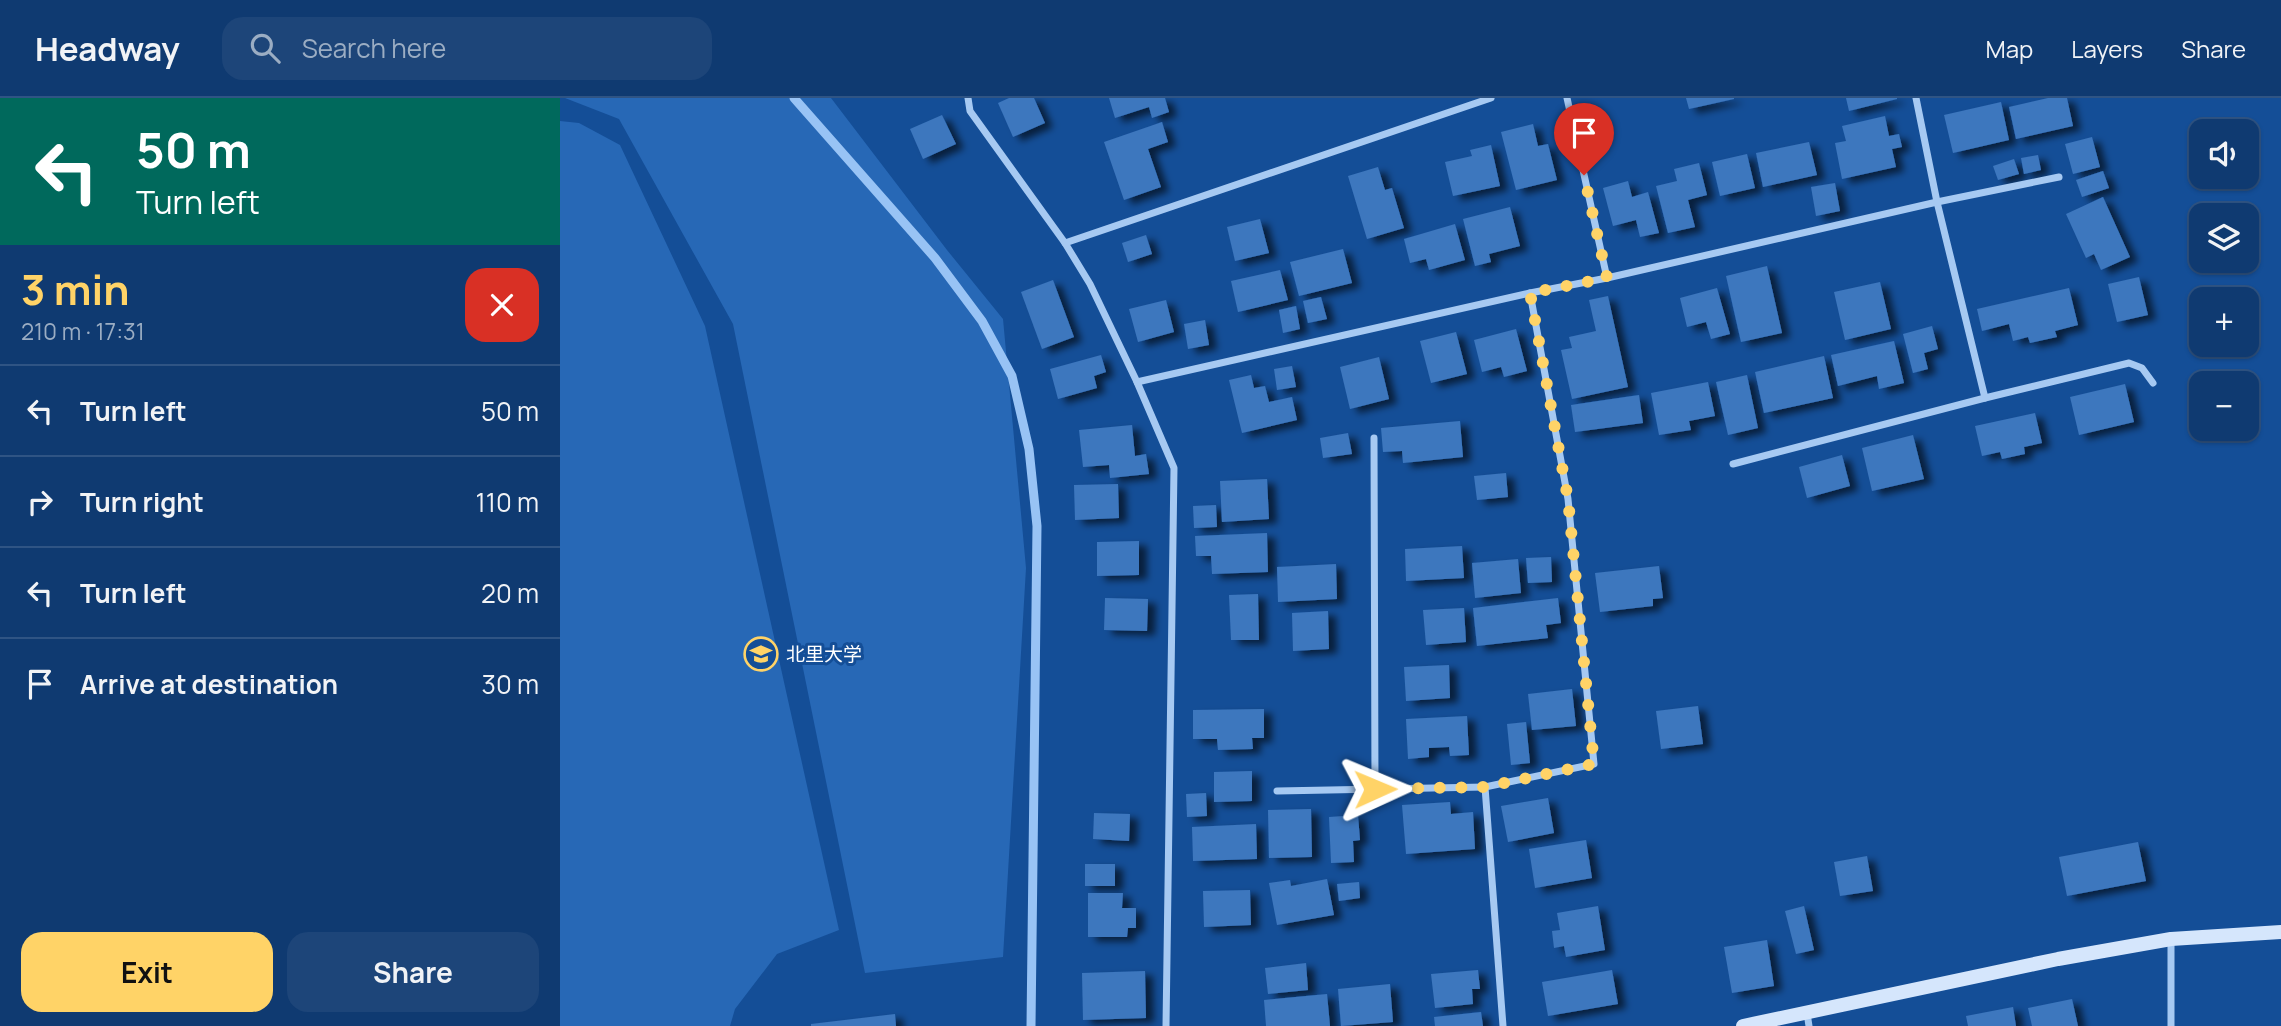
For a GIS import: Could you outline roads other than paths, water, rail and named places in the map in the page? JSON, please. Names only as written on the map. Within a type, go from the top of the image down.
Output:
[{"type":"street","points":[[968,98],[970,111],[1065,243],[1090,284],[1174,468],[1166,1026]]},
{"type":"street","points":[[1065,243],[1491,98]]},
{"type":"street","points":[[1567,98],[1607,278]]},
{"type":"street","points":[[1916,98],[1937,202],[1985,398]]},
{"type":"street","points":[[1137,382],[2059,177]]},
{"type":"street","points":[[1277,791],[1485,787],[1594,764],[1568,499],[1530,293]]},
{"type":"street","points":[[1733,464],[2130,363],[2142,368],[2153,383]]},
{"type":"street","points":[[1374,438],[1375,789]]},
{"type":"street","points":[[1485,787],[1503,1026]]},
{"type":"street","points":[[1744,1026],[1808,1020],[2058,959],[2171,939],[2281,932]]},
{"type":"street","points":[[2171,939],[2171,1026]]},
{"type":"waterway","points":[[794,98],[935,258],[982,321],[1012,376],[1029,449],[1037,526],[1031,1026]]},
{"type":"place","name":"北里大学","points":[[761,654]]}]
